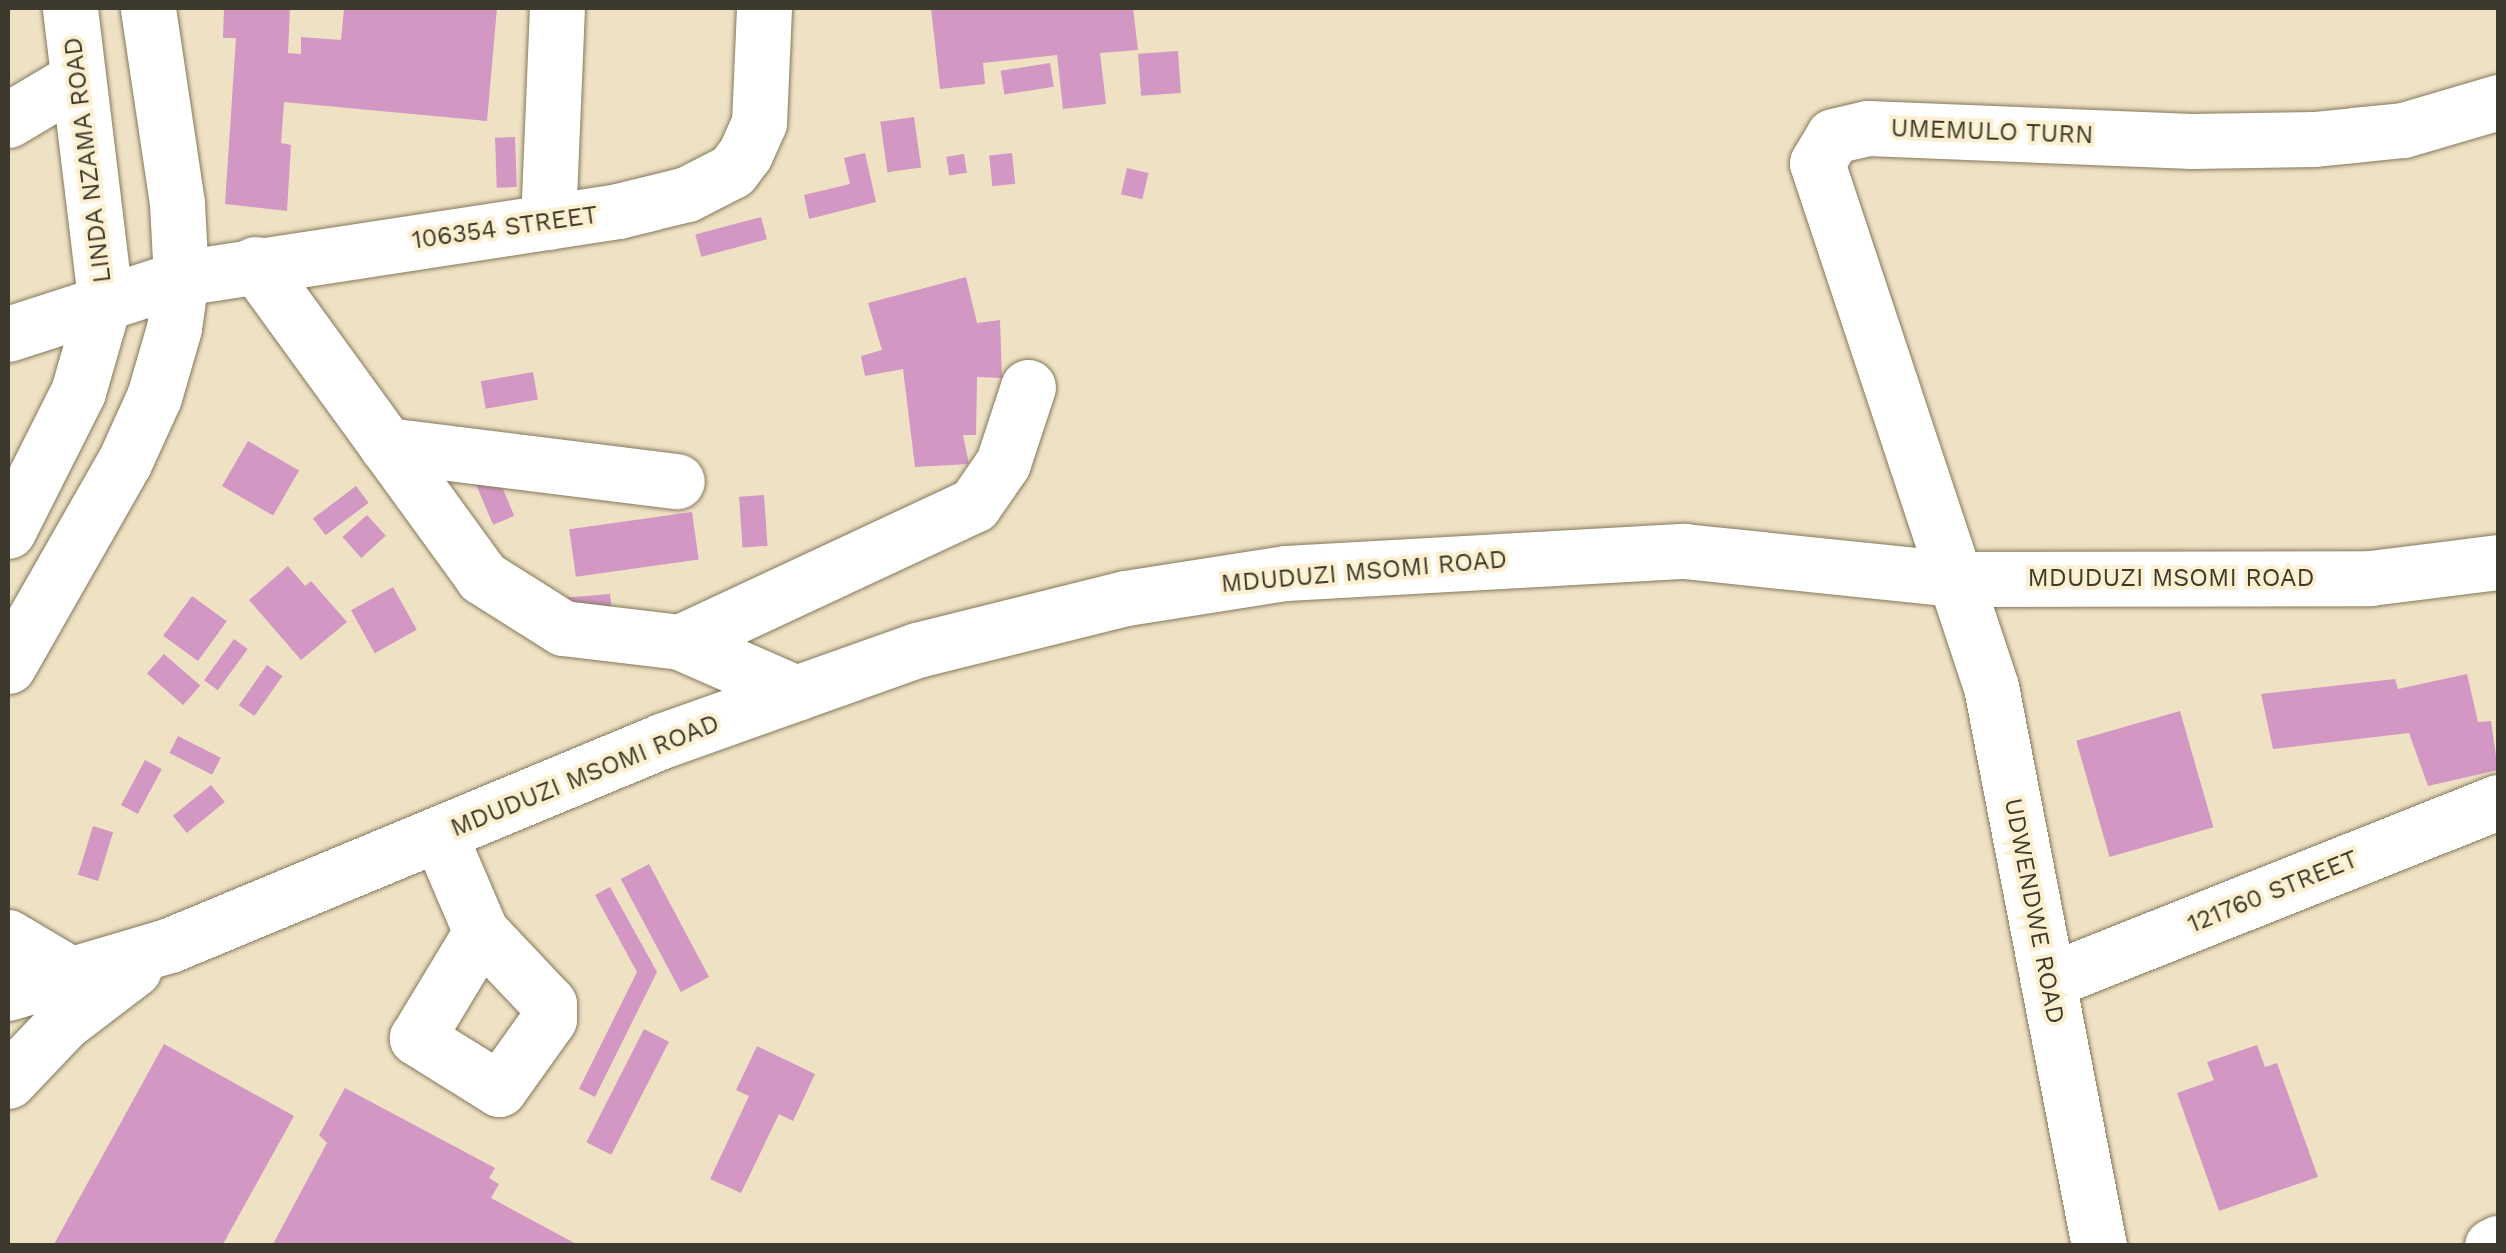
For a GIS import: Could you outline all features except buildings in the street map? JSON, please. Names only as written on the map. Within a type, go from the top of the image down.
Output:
[{"type":"street","points":[[8,666],[154,397],[181,278],[148,8]]},
{"type":"street","points":[[548,222],[557,8]]},
{"type":"street","name":"106354 STREET","points":[[8,334],[105,298],[181,278],[548,222],[687,194],[732,171],[758,123],[764,8]]},
{"type":"street","name":"LINDA NZAMA ROAD","points":[[8,529],[78,392],[105,298],[78,79],[79,9]]},
{"type":"street","points":[[8,120],[78,79]]},
{"type":"street","name":"UMEMULO TURN","points":[[1956,579],[1817,164],[1833,136],[1937,126],[2192,141],[2314,139],[2403,130],[2498,102]]},
{"type":"street","points":[[255,264],[482,577],[518,605],[563,628],[680,642],[796,694]]},
{"type":"street","points":[[680,642],[974,505],[1003,464],[1028,387]]},
{"type":"street","points":[[386,444],[677,481]]},
{"type":"street","points":[[8,529],[67,563]]},
{"type":"street","name":"MDUDUZI MSOMI ROAD","points":[[8,992],[170,945],[439,834],[917,650],[1126,598],[1286,573],[1684,551],[1956,579],[2370,578],[2498,562]]},
{"type":"street","name":"UDWENDWE ROAD","points":[[1956,579],[1990,686],[2100,1246]]},
{"type":"street","name":"121760 STREET","points":[[2048,981],[2498,802]]},
{"type":"street","points":[[439,834],[481,932]]},
{"type":"street","points":[[8,937],[70,974]]},
{"type":"street","name":"MDUDUZI MSOMI ROAD","points":[[8,1082],[87,1002],[170,945]]}]
